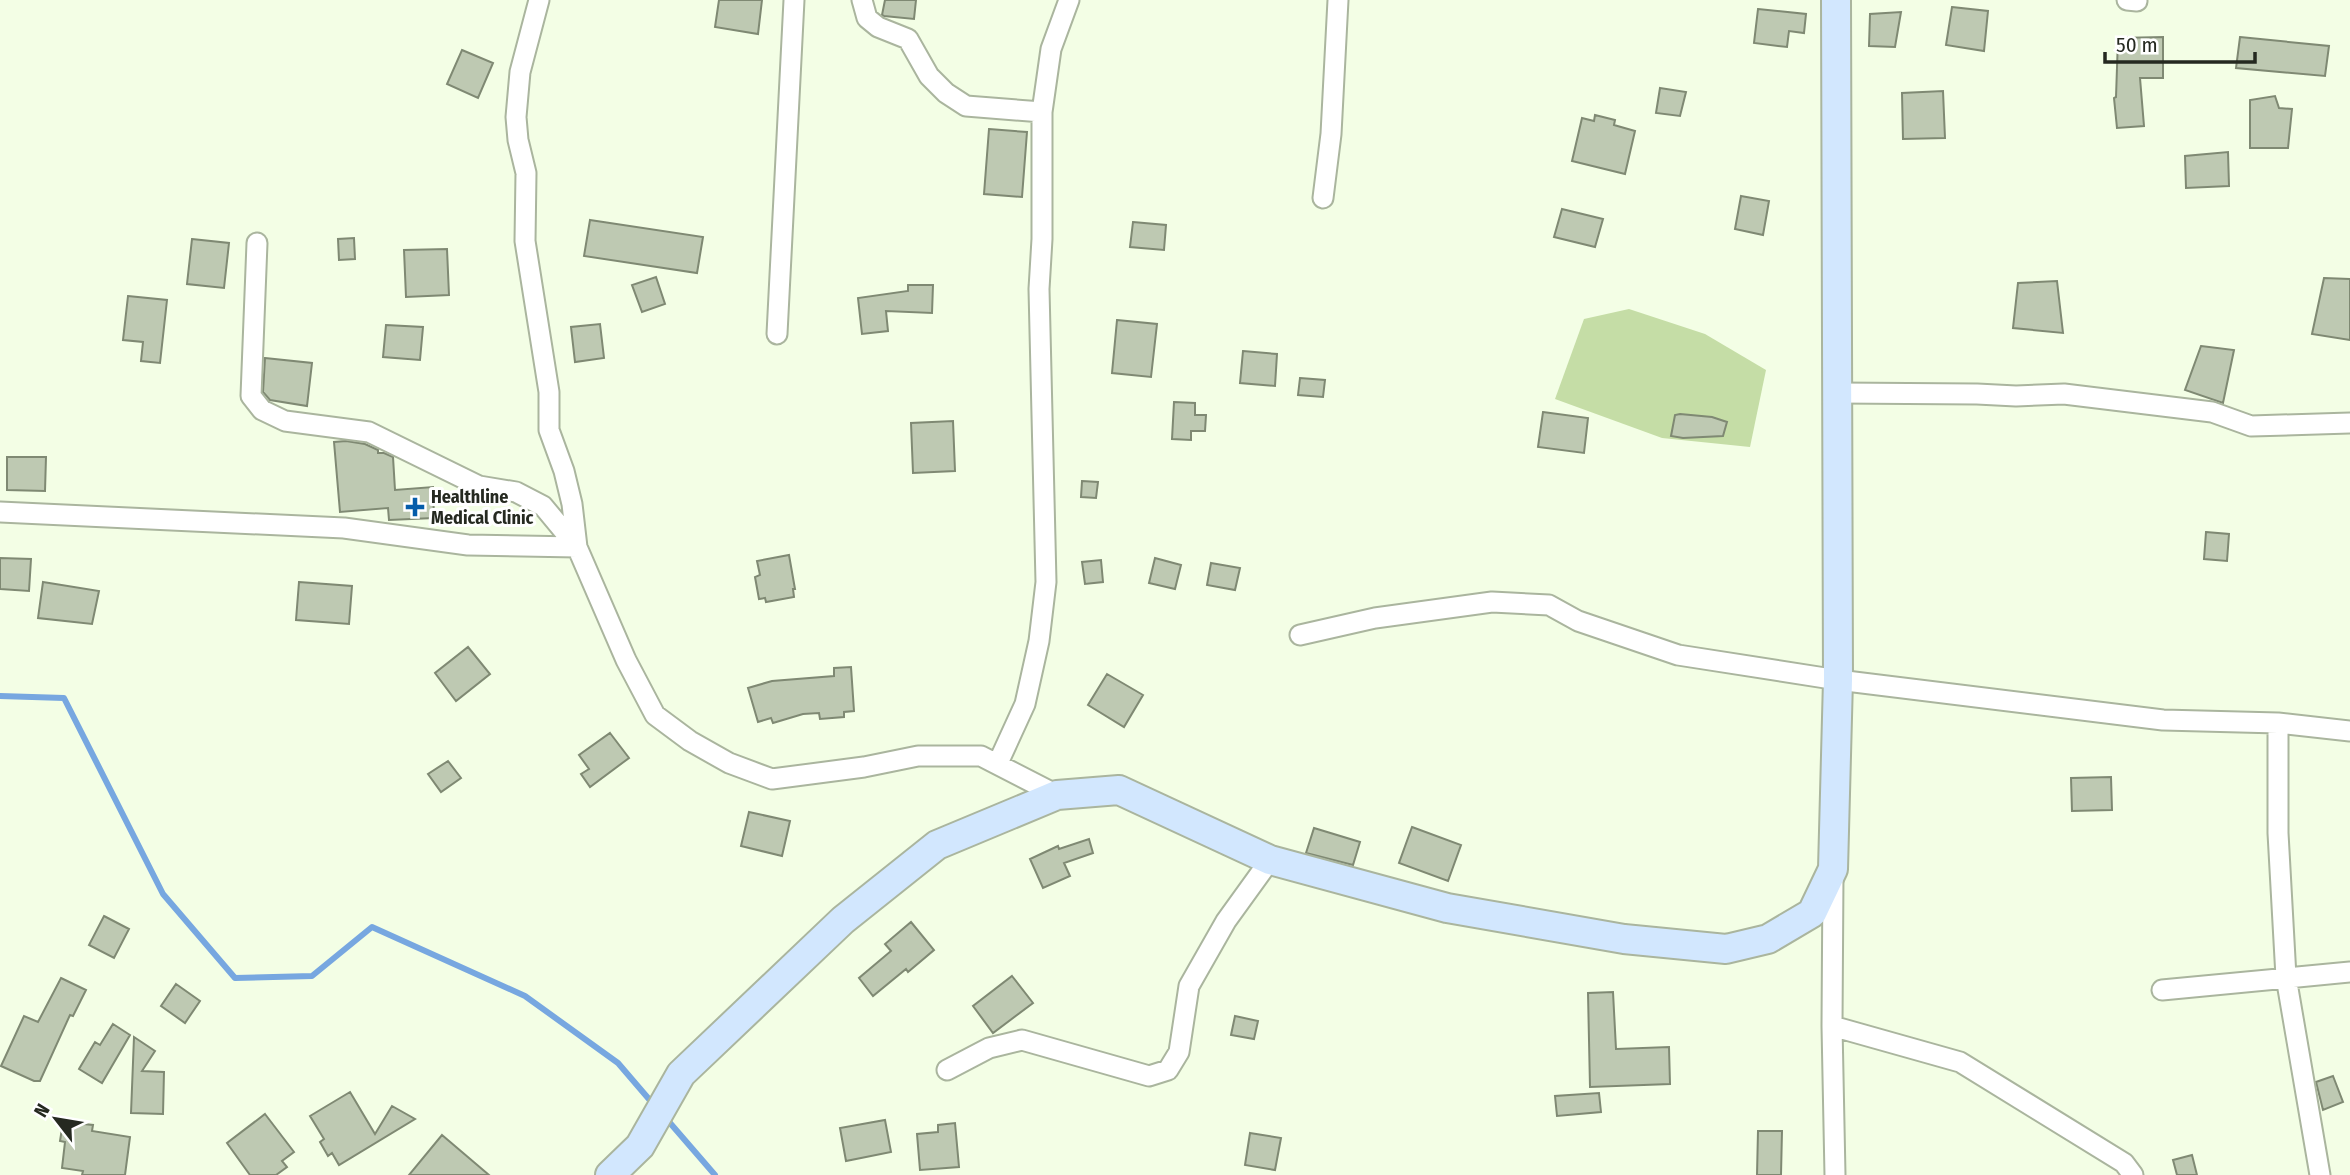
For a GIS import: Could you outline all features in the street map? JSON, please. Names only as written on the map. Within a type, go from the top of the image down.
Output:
[{"type":"main road","points":[[610,1175],[640,1146],[681,1074],[842,920],[937,845],[1057,794],[1119,790],[1270,860],[1447,908],[1624,939],[1726,948],[1769,939],[1812,913],[1833,869],[1838,680],[1836,0]]},
{"type":"street","points":[[539,0],[520,72],[516,117],[526,173],[525,241],[549,392],[549,430],[564,471],[572,504],[577,547]]},
{"type":"street","points":[[777,334],[794,0]]},
{"type":"street","points":[[862,0],[867,18],[878,27],[908,39],[929,76],[946,93],[966,106],[1042,112]]},
{"type":"street","points":[[998,763],[1025,704],[1039,640],[1046,582],[1039,289],[1042,239],[1042,112],[1051,49],[1069,0]]},
{"type":"street","points":[[1324,198],[1331,135],[1338,0]]},
{"type":"street","points":[[257,243],[251,396],[262,410],[285,421],[369,432],[479,486],[516,492],[543,506],[577,547],[626,660],[655,715],[690,741],[729,763],[772,779],[864,767],[918,756],[981,756],[1057,794]]},
{"type":"street","points":[[1838,393],[2016,396],[2064,394],[2212,412],[2251,426],[2350,423]]},
{"type":"street","points":[[0,512],[344,528],[468,545],[577,547]]},
{"type":"street","points":[[1300,635],[1375,618],[1492,602],[1549,606],[1578,621],[1678,655],[1838,680],[2163,720],[2278,723],[2350,731]]},
{"type":"street","points":[[2278,723],[2278,834],[2286,977],[2320,1175]]},
{"type":"street","points":[[947,1070],[989,1048],[1023,1040],[1149,1076],[1168,1070],[1180,1052],[1189,986],[1226,921],[1270,860]]},
{"type":"street","points":[[1833,869],[1835,1175]]},
{"type":"street","points":[[2162,990],[2350,972]]},
{"type":"street","points":[[1832,1026],[1961,1062],[2124,1163],[2133,1175]]},
{"type":"green space","points":[[1629,309],[1705,334],[1766,370],[1750,447],[1662,438],[1555,399],[1584,319]]},
{"type":"building","points":[[719,0],[762,0],[758,34],[715,27]]},
{"type":"building","points":[[885,0],[916,0],[914,19],[882,15]]},
{"type":"building","points":[[1952,7],[1988,11],[1984,51],[1946,45]]},
{"type":"building","points":[[1758,9],[1806,14],[1804,33],[1789,31],[1787,47],[1754,43]]},
{"type":"building","points":[[1901,12],[1895,47],[1869,46],[1870,14]]},
{"type":"building","points":[[2163,37],[2163,78],[2140,78],[2144,126],[2117,128],[2114,98],[2118,38]]},
{"type":"building","points":[[2240,37],[2329,46],[2325,76],[2236,68]]},
{"type":"building","points":[[462,50],[493,63],[478,98],[447,84]]},
{"type":"building","points":[[1660,88],[1686,92],[1680,116],[1656,113]]},
{"type":"building","points":[[1943,91],[1945,138],[1903,139],[1902,93]]},
{"type":"building","points":[[2275,96],[2279,108],[2292,109],[2288,148],[2250,148],[2250,100]]},
{"type":"building","points":[[1595,115],[1615,120],[1614,125],[1635,131],[1625,174],[1572,161],[1582,118],[1594,121]]},
{"type":"building","points":[[989,129],[1027,132],[1022,197],[984,194]]},
{"type":"building","points":[[2228,152],[2229,186],[2186,188],[2185,156]]},
{"type":"building","points":[[1741,196],[1769,201],[1763,235],[1735,229]]},
{"type":"building","points":[[1562,209],[1603,219],[1595,247],[1554,237]]},
{"type":"building","points":[[590,220],[703,237],[697,273],[584,256]]},
{"type":"building","points":[[1133,222],[1166,225],[1164,250],[1130,247]]},
{"type":"building","points":[[354,238],[355,259],[339,260],[338,239]]},
{"type":"building","points":[[192,239],[229,243],[224,288],[187,284]]},
{"type":"building","points":[[447,249],[449,295],[406,297],[404,250]]},
{"type":"building","points":[[656,277],[665,304],[642,312],[632,285]]},
{"type":"building","points":[[2324,278],[2350,279],[2350,340],[2312,334]]},
{"type":"building","points":[[2057,281],[2063,333],[2013,328],[2018,283]]},
{"type":"building","points":[[908,285],[933,285],[932,313],[886,311],[888,331],[862,334],[858,298],[908,291]]},
{"type":"building","points":[[128,296],[167,300],[160,363],[141,361],[143,342],[123,340]]},
{"type":"building","points":[[1117,320],[1157,324],[1151,377],[1112,373]]},
{"type":"building","points":[[600,324],[604,358],[575,362],[571,327]]},
{"type":"building","points":[[386,325],[423,327],[420,360],[383,357]]},
{"type":"building","points":[[2201,346],[2234,350],[2223,403],[2185,390]]},
{"type":"building","points":[[1243,351],[1277,354],[1275,386],[1240,383]]},
{"type":"building","points":[[265,358],[312,363],[307,406],[270,400],[263,392]]},
{"type":"building","points":[[1300,378],[1325,380],[1323,397],[1298,395]]},
{"type":"building","points":[[1174,402],[1195,403],[1195,415],[1206,415],[1205,431],[1191,431],[1191,440],[1172,439]]},
{"type":"building","points":[[1543,412],[1588,418],[1584,453],[1538,447]]},
{"type":"building","points":[[1675,415],[1712,417],[1727,422],[1723,436],[1671,436]]},
{"type":"building","points":[[953,421],[955,471],[913,473],[911,423]]},
{"type":"building","points":[[334,442],[365,444],[378,450],[378,453],[393,457],[395,490],[433,487],[434,518],[389,520],[388,508],[340,512]]},
{"type":"building","points":[[7,457],[46,457],[45,491],[7,490]]},
{"type":"building","points":[[1082,481],[1098,482],[1096,498],[1081,497]]},
{"type":"building","points":[[2206,532],[2229,534],[2227,561],[2204,559]]},
{"type":"building","points":[[789,555],[794,597],[766,602],[765,598],[759,599],[755,577],[760,575],[757,561]]},
{"type":"building","points":[[0,558],[31,559],[29,591],[0,589]]},
{"type":"building","points":[[1155,558],[1181,565],[1175,589],[1149,583]]},
{"type":"building","points":[[1101,560],[1103,582],[1085,584],[1082,562]]},
{"type":"building","points":[[1211,563],[1240,568],[1235,590],[1207,585]]},
{"type":"building","points":[[43,582],[99,591],[92,624],[38,618]]},
{"type":"building","points":[[299,582],[352,586],[349,624],[296,620]]},
{"type":"building","points":[[468,647],[490,674],[456,701],[435,673]]},
{"type":"building","points":[[851,667],[854,711],[844,712],[844,717],[820,719],[819,713],[803,714],[773,723],[771,718],[758,722],[748,688],[772,681],[834,676],[834,668]]},
{"type":"building","points":[[1107,674],[1143,695],[1124,727],[1088,705]]},
{"type":"building","points":[[610,733],[629,758],[590,787],[581,774],[589,769],[579,755]]},
{"type":"building","points":[[448,761],[461,778],[441,792],[428,774]]},
{"type":"building","points":[[2111,777],[2112,810],[2072,811],[2071,778]]},
{"type":"building","points":[[749,812],[790,821],[782,856],[741,846]]},
{"type":"building","points":[[1412,827],[1461,845],[1448,881],[1399,863]]},
{"type":"building","points":[[1314,828],[1360,842],[1353,865],[1306,853]]},
{"type":"building","points":[[1089,839],[1093,853],[1064,863],[1070,876],[1043,888],[1030,859],[1058,846],[1059,849]]},
{"type":"building","points":[[104,916],[129,929],[114,958],[89,945]]},
{"type":"building","points":[[911,922],[934,950],[873,996],[859,978],[891,951],[885,944]]},
{"type":"building","points":[[1012,976],[1033,1003],[993,1033],[973,1006]]},
{"type":"building","points":[[61,978],[86,990],[73,1016],[70,1015],[40,1081],[34,1081],[1,1066],[24,1016],[38,1022]]},
{"type":"building","points":[[176,984],[200,1001],[185,1023],[161,1006]]},
{"type":"building","points":[[1613,992],[1616,1049],[1669,1047],[1670,1084],[1590,1087],[1588,993]]},
{"type":"building","points":[[1235,1016],[1258,1021],[1254,1039],[1231,1035]]},
{"type":"building","points":[[113,1024],[130,1035],[102,1083],[79,1069],[95,1042],[100,1045]]},
{"type":"building","points":[[134,1037],[155,1051],[142,1071],[164,1072],[163,1114],[131,1113]]},
{"type":"building","points":[[2333,1076],[2343,1102],[2323,1110],[2316,1082]]},
{"type":"building","points":[[350,1092],[375,1134],[392,1106],[415,1119],[339,1165],[332,1153],[328,1156],[320,1142],[324,1139],[310,1116]]},
{"type":"building","points":[[1599,1093],[1601,1112],[1557,1116],[1555,1096]]},
{"type":"building","points":[[265,1114],[294,1152],[282,1161],[287,1167],[276,1175],[250,1175],[227,1143]]},
{"type":"building","points":[[885,1120],[891,1152],[846,1161],[840,1128]]},
{"type":"building","points":[[63,1122],[93,1125],[92,1131],[130,1137],[125,1175],[82,1175],[83,1171],[62,1168],[65,1142],[60,1141]]},
{"type":"building","points":[[955,1123],[959,1167],[920,1170],[917,1134],[938,1132],[938,1125]]},
{"type":"building","points":[[1758,1131],[1782,1131],[1781,1175],[1757,1175]]},
{"type":"building","points":[[1250,1133],[1281,1138],[1275,1170],[1245,1165]]},
{"type":"building","points":[[442,1135],[489,1175],[409,1175]]},
{"type":"building","points":[[2192,1155],[2197,1175],[2177,1175],[2173,1160]]},
{"type":"waterway","points":[[0,696],[64,698],[163,894],[235,978],[312,976],[372,927],[525,996],[618,1063],[654,1105]]},
{"type":"waterway","points":[[664,1116],[715,1175]]},
{"type":"place","name":"Healthline Medical Clinic","points":[[415,507]]}]
